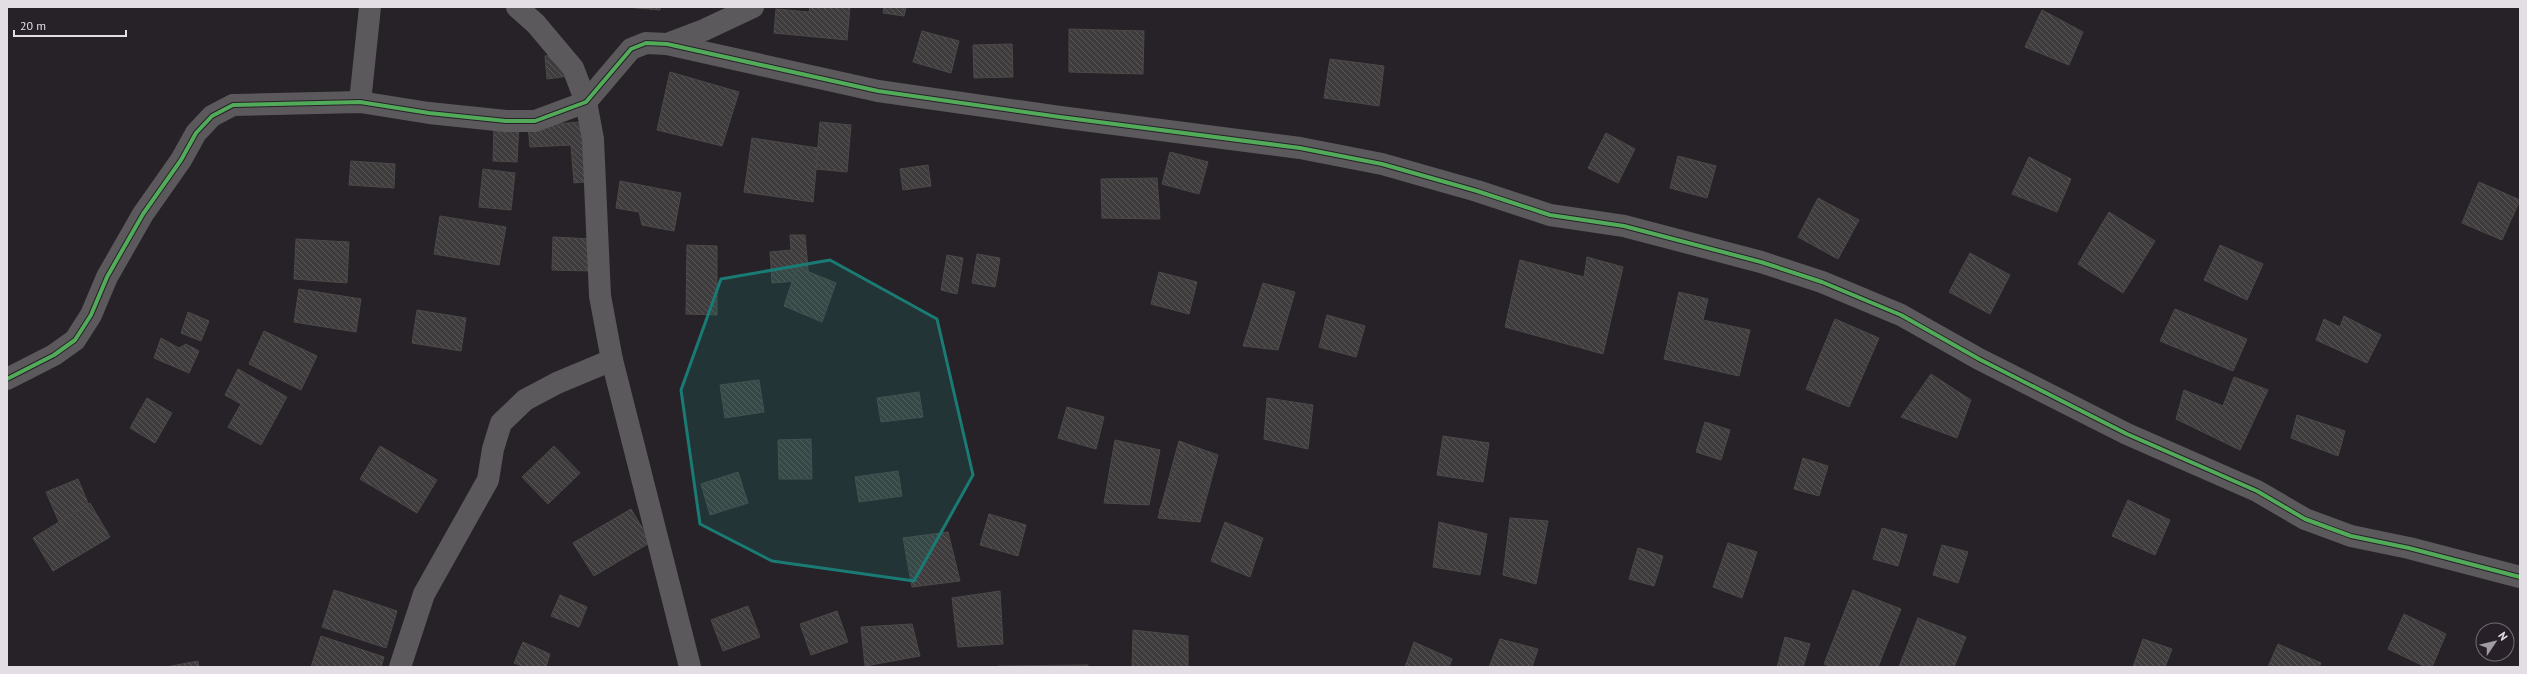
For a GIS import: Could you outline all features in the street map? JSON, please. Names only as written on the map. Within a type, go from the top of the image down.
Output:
[{"type":"street","points":[[360,102],[370,7]]},
{"type":"street","points":[[516,7],[536,24],[573,68],[586,102],[593,139],[600,296],[612,360],[690,667]]},
{"type":"street","points":[[667,44],[704,30],[753,7]]},
{"type":"street","points":[[7,379],[54,355],[75,340],[91,315],[107,277],[143,214],[181,160],[196,133],[212,116],[233,105],[360,102],[429,113],[506,121],[535,121],[586,102],[631,49],[646,43],[667,44],[878,91],[1060,117],[1300,148],[1382,164],[1478,191],[1550,214],[1624,226],[1761,262],[1822,282],[1902,314],[1979,359],[2127,434],[2257,491],[2306,519],[2351,536],[2409,548],[2520,577]]},
{"type":"street","points":[[400,667],[424,594],[488,480],[493,449],[501,423],[525,400],[557,383],[612,360]]},
{"type":"highlighted area","points":[[830,260],[937,319],[973,475],[914,581],[772,561],[700,524],[681,390],[721,279]]},
{"type":"building","points":[[626,7],[660,7],[660,10]]},
{"type":"building","points":[[810,7],[850,7],[847,40],[774,33],[776,9],[809,12]]},
{"type":"building","points":[[884,7],[906,7],[904,16],[883,13]]},
{"type":"building","points":[[2042,10],[2083,32],[2069,65],[2025,47]]},
{"type":"building","points":[[1069,29],[1144,31],[1143,74],[1069,72]]},
{"type":"building","points":[[922,31],[959,41],[951,73],[913,62]]},
{"type":"building","points":[[1012,44],[1013,77],[974,78],[973,45]]},
{"type":"building","points":[[559,54],[569,76],[547,79],[545,56]]},
{"type":"building","points":[[1330,59],[1384,66],[1379,106],[1324,98]]},
{"type":"building","points":[[670,72],[739,92],[722,146],[657,130]]},
{"type":"building","points":[[581,122],[585,182],[574,183],[571,145],[530,147],[528,126]]},
{"type":"building","points":[[820,122],[851,125],[847,172],[816,169]]},
{"type":"building","points":[[494,124],[519,125],[517,162],[493,161]]},
{"type":"building","points":[[1606,133],[1635,149],[1618,183],[1588,168]]},
{"type":"building","points":[[752,138],[818,148],[813,202],[744,192]]},
{"type":"building","points":[[1170,152],[1208,162],[1199,194],[1162,184]]},
{"type":"building","points":[[1678,156],[1716,166],[1707,198],[1670,188]]},
{"type":"building","points":[[2029,157],[2071,179],[2057,212],[2012,194]]},
{"type":"building","points":[[351,161],[395,164],[394,188],[349,185]]},
{"type":"building","points":[[928,165],[931,186],[903,190],[900,169]]},
{"type":"building","points":[[483,169],[515,173],[511,210],[479,207]]},
{"type":"building","points":[[1157,178],[1160,219],[1102,218],[1101,179]]},
{"type":"building","points":[[620,181],[681,193],[674,231],[642,225],[639,212],[616,208]]},
{"type":"building","points":[[2479,182],[2520,200],[2502,240],[2462,223]]},
{"type":"building","points":[[1818,198],[1859,220],[1838,259],[1798,237]]},
{"type":"building","points":[[2109,212],[2155,241],[2123,293],[2078,264]]},
{"type":"building","points":[[440,216],[506,227],[499,265],[434,254]]},
{"type":"building","points":[[790,235],[805,235],[809,280],[772,283],[770,252],[791,250]]},
{"type":"building","points":[[553,237],[592,239],[591,271],[552,270]]},
{"type":"building","points":[[296,239],[349,242],[347,283],[294,279]]},
{"type":"building","points":[[687,245],[717,246],[717,315],[686,314]]},
{"type":"building","points":[[2220,245],[2263,264],[2247,300],[2204,280]]},
{"type":"building","points":[[1970,253],[2010,275],[1990,314],[1949,292]]},
{"type":"building","points":[[977,254],[1000,258],[995,287],[972,283]]},
{"type":"building","points":[[947,255],[963,258],[957,294],[941,290]]},
{"type":"building","points":[[1587,257],[1623,267],[1603,354],[1505,327],[1520,260],[1584,277]]},
{"type":"building","points":[[797,267],[836,283],[822,322],[784,306]]},
{"type":"building","points":[[1159,272],[1197,282],[1189,314],[1151,304]]},
{"type":"building","points":[[1263,283],[1295,292],[1278,350],[1243,346]]},
{"type":"building","points":[[299,289],[361,299],[356,332],[294,322]]},
{"type":"building","points":[[1679,292],[1708,299],[1703,320],[1750,330],[1739,376],[1664,359]]},
{"type":"building","points":[[2175,309],[2247,339],[2233,371],[2160,341]]},
{"type":"building","points":[[417,310],[466,318],[461,351],[412,343]]},
{"type":"building","points":[[188,312],[209,321],[201,341],[181,333]]},
{"type":"building","points":[[1327,315],[1365,326],[1356,357],[1319,347]]},
{"type":"building","points":[[2344,316],[2381,335],[2367,363],[2316,340],[2324,319],[2340,327]]},
{"type":"building","points":[[1835,319],[1879,338],[1849,407],[1806,389]]},
{"type":"building","points":[[264,331],[317,356],[301,390],[249,364]]},
{"type":"building","points":[[161,338],[179,348],[186,344],[199,351],[189,373],[154,358]]},
{"type":"building","points":[[238,369],[287,397],[261,445],[228,427],[241,404],[225,395]]},
{"type":"building","points":[[1931,374],[1971,400],[1957,438],[1901,417]]},
{"type":"building","points":[[2234,377],[2268,390],[2240,450],[2176,419],[2184,390],[2223,406]]},
{"type":"building","points":[[759,380],[764,412],[725,418],[720,385]]},
{"type":"building","points":[[919,392],[923,417],[881,422],[877,398]]},
{"type":"building","points":[[147,398],[172,413],[155,443],[130,428]]},
{"type":"building","points":[[1267,398],[1313,405],[1308,449],[1264,439]]},
{"type":"building","points":[[1067,407],[1104,417],[1096,449],[1058,438]]},
{"type":"building","points":[[2297,415],[2345,431],[2338,456],[2291,438]]},
{"type":"building","points":[[1705,422],[1730,430],[1721,460],[1696,452]]},
{"type":"building","points":[[1443,436],[1489,443],[1483,482],[1437,475]]},
{"type":"building","points":[[811,439],[812,479],[779,479],[778,440]]},
{"type":"building","points":[[1115,440],[1160,450],[1149,505],[1104,503]]},
{"type":"building","points":[[1179,441],[1218,455],[1200,522],[1158,518]]},
{"type":"building","points":[[380,446],[437,480],[417,513],[360,479]]},
{"type":"building","points":[[554,446],[580,473],[548,504],[522,477]]},
{"type":"building","points":[[1185,449],[1217,461],[1194,518],[1159,511]]},
{"type":"building","points":[[1803,458],[1828,466],[1819,496],[1794,489]]},
{"type":"building","points":[[898,471],[902,496],[859,502],[855,477]]},
{"type":"building","points":[[738,472],[748,503],[710,515],[701,484]]},
{"type":"building","points":[[78,479],[90,508],[59,522],[46,492]]},
{"type":"building","points":[[2128,500],[2170,520],[2155,555],[2112,536]]},
{"type":"building","points":[[90,503],[110,537],[53,571],[33,538]]},
{"type":"building","points":[[631,509],[651,542],[594,576],[573,543]]},
{"type":"building","points":[[989,514],[1026,525],[1018,556],[980,545]]},
{"type":"building","points":[[1510,518],[1548,521],[1536,584],[1503,575]]},
{"type":"building","points":[[1225,522],[1263,538],[1250,577],[1211,561]]},
{"type":"building","points":[[1439,522],[1487,534],[1480,575],[1433,567]]},
{"type":"building","points":[[1882,528],[1907,535],[1898,566],[1873,559]]},
{"type":"building","points":[[948,532],[960,581],[912,587],[903,538]]},
{"type":"building","points":[[1728,543],[1757,552],[1742,598],[1713,587]]},
{"type":"building","points":[[1942,545],[1968,552],[1958,583],[1933,575]]},
{"type":"building","points":[[1638,548],[1663,556],[1654,586],[1629,579]]},
{"type":"building","points":[[334,590],[397,611],[386,648],[322,627]]},
{"type":"building","points":[[1853,590],[1901,609],[1878,667],[1832,667],[1824,664]]},
{"type":"building","points":[[1000,591],[1003,644],[958,647],[952,598]]},
{"type":"building","points":[[560,595],[587,607],[579,627],[551,616]]},
{"type":"building","points":[[748,606],[760,637],[723,651],[711,620]]},
{"type":"building","points":[[837,611],[848,642],[811,655],[800,624]]},
{"type":"building","points":[[2404,614],[2446,634],[2432,667],[2426,667],[2388,649]]},
{"type":"building","points":[[1918,618],[1966,637],[1954,667],[1899,667]]},
{"type":"building","points":[[912,624],[920,656],[865,666],[861,627]]},
{"type":"building","points":[[1133,630],[1188,636],[1188,667],[1132,667]]},
{"type":"building","points":[[321,636],[384,657],[381,667],[311,667]]},
{"type":"building","points":[[1785,637],[1810,644],[1803,667],[1777,667]]},
{"type":"building","points":[[1500,639],[1538,649],[1532,667],[1489,667]]},
{"type":"building","points":[[2143,639],[2172,649],[2165,667],[2133,667]]},
{"type":"building","points":[[523,642],[550,654],[546,667],[524,667],[514,663]]},
{"type":"building","points":[[1414,642],[1452,659],[1449,667],[1405,667]]},
{"type":"building","points":[[2278,644],[2321,663],[2319,667],[2268,667]]},
{"type":"building","points":[[198,661],[199,667],[166,667]]},
{"type":"building","points":[[1088,665],[1088,667],[998,667],[998,666]]},
{"type":"cycle path","points":[[7,379],[54,355],[75,340],[91,315],[107,277],[143,214],[181,160],[196,133],[212,116],[233,105],[360,102],[429,113],[506,121],[535,121],[586,102],[631,49],[646,43],[667,44],[878,91],[1060,117],[1300,148],[1382,164],[1477,191],[1550,215],[1624,226],[1761,262],[1822,282],[1901,315],[1979,359],[2127,434],[2257,491],[2305,519],[2351,536],[2409,548],[2520,577]]}]
